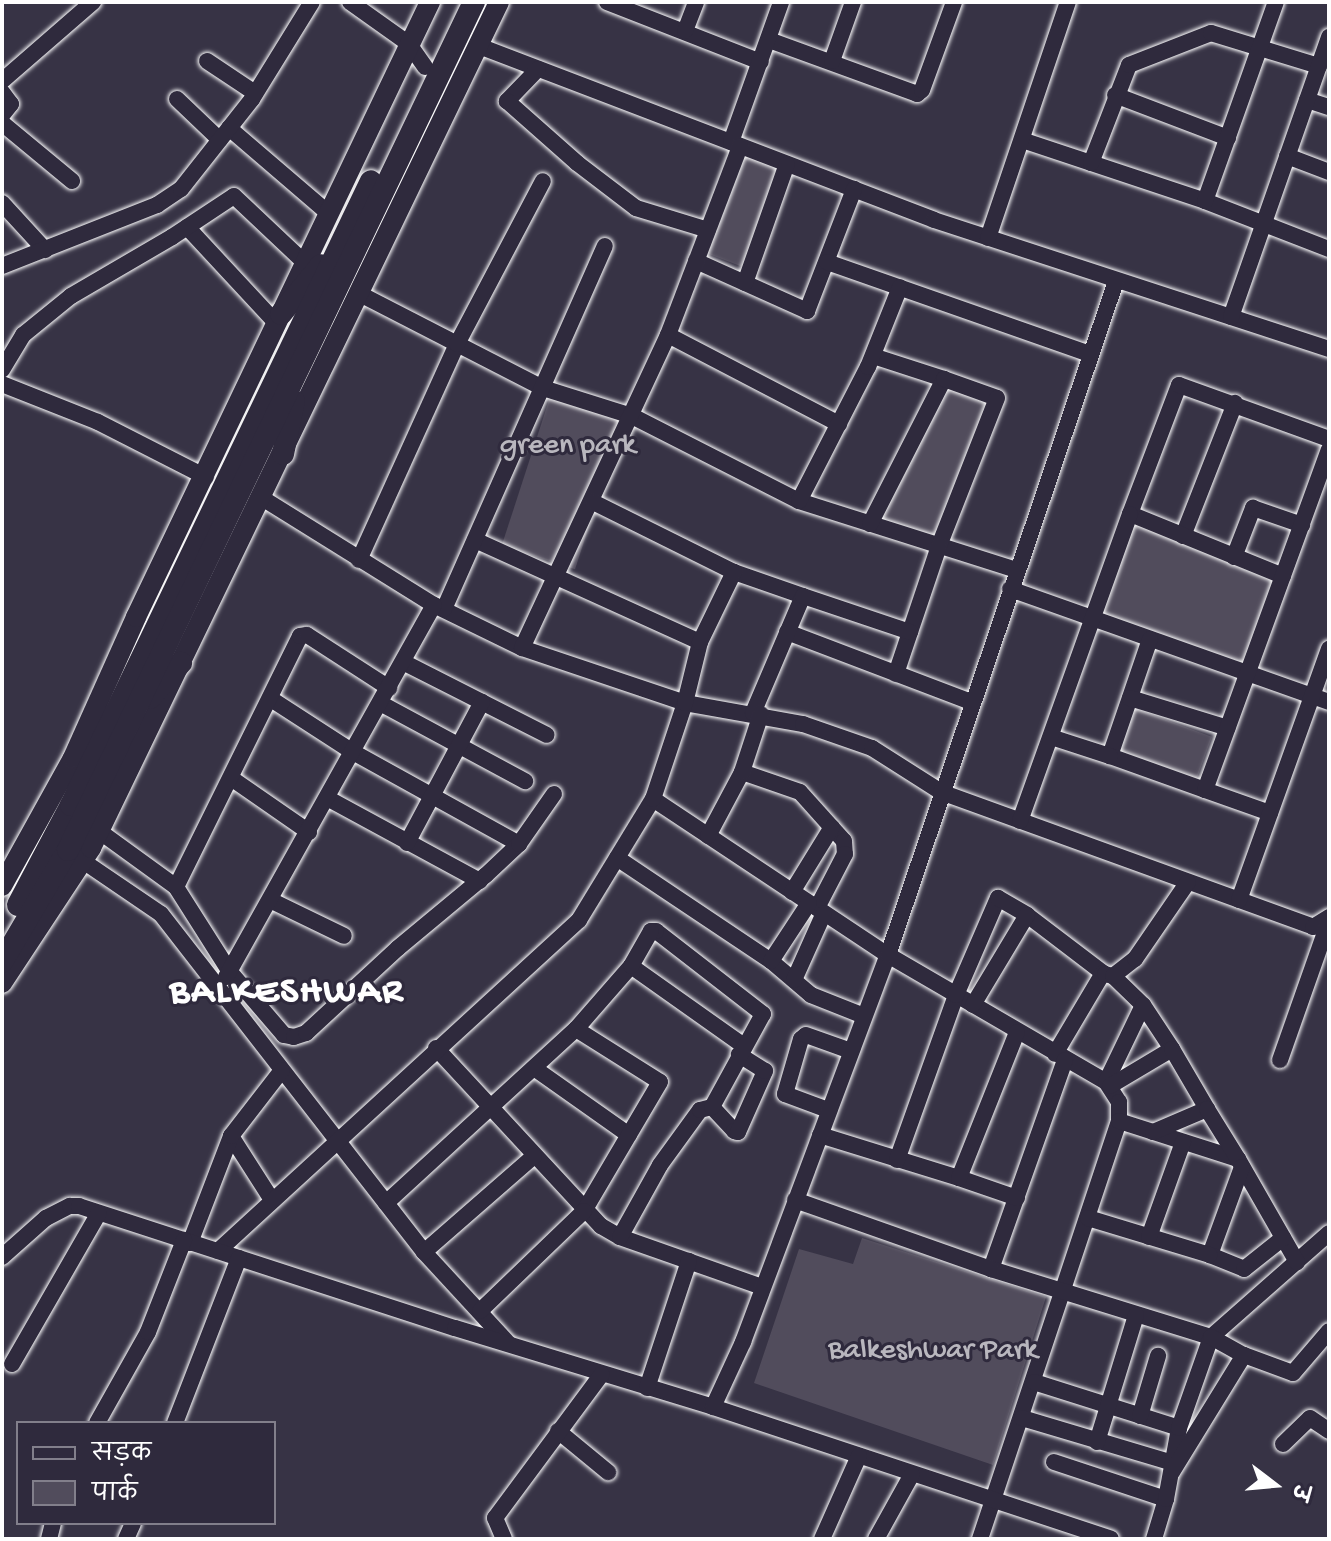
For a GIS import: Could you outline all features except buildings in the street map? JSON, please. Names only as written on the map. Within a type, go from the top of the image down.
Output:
[{"type":"highway","points":[[2,934],[71,805],[457,2]]},
{"type":"highway","points":[[2,962],[68,850],[474,2]]},
{"type":"highway","points":[[279,319],[344,238]]},
{"type":"highway","points":[[283,454],[308,350]]},
{"type":"highway","points":[[130,720],[181,663]]},
{"type":"main road","points":[[2,886],[73,758],[136,617],[206,477],[430,2]]},
{"type":"main road","points":[[2,983],[83,861],[99,831],[499,2]]},
{"type":"street","points":[[2,81],[93,2]]},
{"type":"street","points":[[2,266],[166,200],[181,189],[255,93],[308,8],[290,2]]},
{"type":"street","points":[[350,2],[409,44],[425,67]]},
{"type":"street","points":[[607,2],[761,62]]},
{"type":"street","points":[[685,31],[696,2]]},
{"type":"street","points":[[522,648],[593,502],[668,335],[708,230],[781,2]]},
{"type":"street","points":[[832,61],[853,2]]},
{"type":"street","points":[[769,40],[919,93],[954,2]]},
{"type":"street","points":[[1205,201],[1276,2]]},
{"type":"street","points":[[988,238],[1022,140],[1063,3]]},
{"type":"street","points":[[1091,163],[1129,65],[1208,34],[1319,66]]},
{"type":"street","points":[[1231,317],[1329,37]]},
{"type":"street","points":[[479,46],[988,238],[1329,349]]},
{"type":"street","points":[[207,61],[255,93]]},
{"type":"street","points":[[538,69],[507,101],[577,163],[642,211],[708,230]]},
{"type":"street","points":[[2,92],[11,104],[2,115]]},
{"type":"street","points":[[1115,95],[1228,138]]},
{"type":"street","points":[[177,99],[328,213]]},
{"type":"street","points":[[1307,100],[1329,107]]},
{"type":"street","points":[[2,123],[72,181]]},
{"type":"street","points":[[1022,140],[1205,201],[1329,249]]},
{"type":"street","points":[[1287,156],[1329,172]]},
{"type":"street","points":[[745,283],[787,164]]},
{"type":"street","points":[[359,560],[457,344],[543,181]]},
{"type":"street","points":[[696,261],[807,311],[854,189]]},
{"type":"street","points":[[2,370],[23,335],[71,296],[236,195],[305,263]]},
{"type":"street","points":[[2,203],[45,250]]},
{"type":"street","points":[[187,227],[279,319]]},
{"type":"street","points":[[217,986],[230,972],[403,662],[439,607],[475,540],[605,246]]},
{"type":"street","points":[[827,262],[1089,354]]},
{"type":"street","points":[[713,1407],[743,1342],[888,955],[971,702],[1116,281]]},
{"type":"street","points":[[799,501],[873,356],[900,287]]},
{"type":"street","points":[[360,294],[543,388],[632,416],[799,501],[1016,570]]},
{"type":"street","points":[[668,335],[839,424]]},
{"type":"street","points":[[873,356],[994,396],[997,401],[939,546],[896,674]]},
{"type":"street","points":[[870,524],[944,379]]},
{"type":"street","points":[[2,384],[98,422],[206,477]]},
{"type":"street","points":[[1020,821],[1176,386],[1235,403],[1329,439]]},
{"type":"street","points":[[1183,536],[1235,403]]},
{"type":"street","points":[[1205,790],[1329,450]]},
{"type":"street","points":[[262,498],[439,607],[522,648],[685,703],[757,713],[872,748],[941,792],[1313,927],[1329,919]]},
{"type":"street","points":[[593,502],[734,572],[910,632]]},
{"type":"street","points":[[1234,557],[1253,508],[1302,525]]},
{"type":"street","points":[[1130,514],[1283,576]]},
{"type":"street","points":[[475,540],[700,642]]},
{"type":"street","points":[[218,1251],[336,1139],[579,920],[653,799],[685,703],[700,642],[734,572]]},
{"type":"street","points":[[1010,589],[1329,702]]},
{"type":"street","points":[[708,836],[742,772],[757,713],[803,596]]},
{"type":"street","points":[[787,632],[971,702]]},
{"type":"street","points":[[176,887],[304,634],[389,688]]},
{"type":"street","points":[[1110,756],[1150,639]]},
{"type":"street","points":[[1239,900],[1329,649]]},
{"type":"street","points":[[403,662],[547,735]]},
{"type":"street","points":[[1130,698],[1228,728]]},
{"type":"street","points":[[271,699],[353,752],[519,844]]},
{"type":"street","points":[[407,843],[482,702]]},
{"type":"street","points":[[380,703],[525,781]]},
{"type":"street","points":[[1051,737],[1270,813]]},
{"type":"street","points":[[742,772],[793,788],[844,841],[845,854],[817,908],[794,980]]},
{"type":"street","points":[[231,778],[309,832]]},
{"type":"street","points":[[99,831],[176,887],[230,972],[284,1035],[299,1037],[519,844],[554,794]]},
{"type":"street","points":[[327,798],[480,881]]},
{"type":"street","points":[[653,799],[888,955],[1108,1084],[1119,1102],[1119,1121],[980,1539]]},
{"type":"street","points":[[792,892],[832,827]]},
{"type":"street","points":[[617,858],[771,961],[811,995],[864,1016]]},
{"type":"street","points":[[83,861],[161,914],[424,1252],[508,1344]]},
{"type":"street","points":[[991,1269],[1017,1198],[1060,1057],[1108,974],[1135,959],[1188,882]]},
{"type":"street","points":[[897,1160],[956,995],[998,898],[1027,915],[1108,974],[1143,1005],[1297,1262]]},
{"type":"street","points":[[270,900],[344,936]]},
{"type":"street","points":[[771,961],[817,908]]},
{"type":"street","points":[[973,1005],[1027,915]]},
{"type":"street","points":[[1280,1060],[1325,944],[1329,919]]},
{"type":"street","points":[[386,1203],[576,1029],[631,966],[651,931],[656,931],[763,1014],[712,1107],[700,1110],[660,1165],[620,1237]]},
{"type":"street","points":[[631,966],[765,1071],[738,1132],[712,1107]]},
{"type":"street","points":[[1108,1084],[1143,1005]]},
{"type":"street","points":[[480,1311],[584,1211],[660,1082],[576,1029]]},
{"type":"street","points":[[959,1178],[1017,1032]]},
{"type":"street","points":[[828,1110],[785,1094],[801,1039],[806,1035],[851,1051]]},
{"type":"street","points":[[436,1048],[584,1211],[620,1237],[762,1287]]},
{"type":"street","points":[[1108,1084],[1172,1049]]},
{"type":"street","points":[[534,1068],[629,1135]]},
{"type":"street","points":[[98,1421],[148,1332],[231,1136],[282,1070]]},
{"type":"street","points":[[1153,1132],[1207,1109]]},
{"type":"street","points":[[1119,1121],[1240,1163]]},
{"type":"street","points":[[820,1135],[1017,1198]]},
{"type":"street","points":[[231,1136],[272,1200]]},
{"type":"street","points":[[1149,1237],[1183,1142]]},
{"type":"street","points":[[424,1252],[534,1156]]},
{"type":"street","points":[[1210,1255],[1240,1163]]},
{"type":"street","points":[[795,1200],[1063,1294],[1211,1337],[1244,1355],[1293,1373],[1329,1331]]},
{"type":"street","points":[[3,1255],[46,1218],[70,1206],[99,1213],[713,1407],[1111,1539]]},
{"type":"street","points":[[12,1364],[99,1213]]},
{"type":"street","points":[[1088,1218],[1210,1255],[1244,1269],[1283,1238]]},
{"type":"street","points":[[1154,1539],[1166,1499],[1179,1428],[1211,1337],[1297,1262],[1326,1243]]},
{"type":"street","points":[[176,1421],[239,1258]]},
{"type":"street","points":[[647,1388],[689,1261]]},
{"type":"street","points":[[1097,1442],[1136,1315]]},
{"type":"street","points":[[1172,1468],[1244,1355]]},
{"type":"street","points":[[1140,1416],[1158,1356]]},
{"type":"street","points":[[504,1539],[495,1518],[602,1374]]},
{"type":"street","points":[[1034,1382],[1179,1428]]},
{"type":"street","points":[[1022,1418],[1172,1468]]},
{"type":"street","points":[[1283,1444],[1310,1418],[1329,1431]]},
{"type":"street","points":[[558,1431],[608,1472]]},
{"type":"street","points":[[822,1539],[859,1456]]},
{"type":"street","points":[[1054,1462],[1166,1499]]},
{"type":"street","points":[[876,1539],[912,1474]]},
{"type":"green space","points":[[744,155],[780,169],[743,267],[706,253]]},
{"type":"green space","points":[[949,385],[988,402],[934,537],[881,521]]},
{"type":"green space","name":"green park","points":[[550,397],[623,421],[575,569],[502,545]]},
{"type":"green space","points":[[1134,519],[1278,580],[1238,674],[1094,613]]},
{"type":"green space","points":[[1133,708],[1212,737],[1195,783],[1116,754]]},
{"type":"green space","name":"Balkeshwar Park","points":[[862,1238],[1046,1297],[993,1465],[754,1383],[799,1249],[853,1264]]},
{"type":"district","name":"BALKESHWAR","points":[[287,994]]}]
